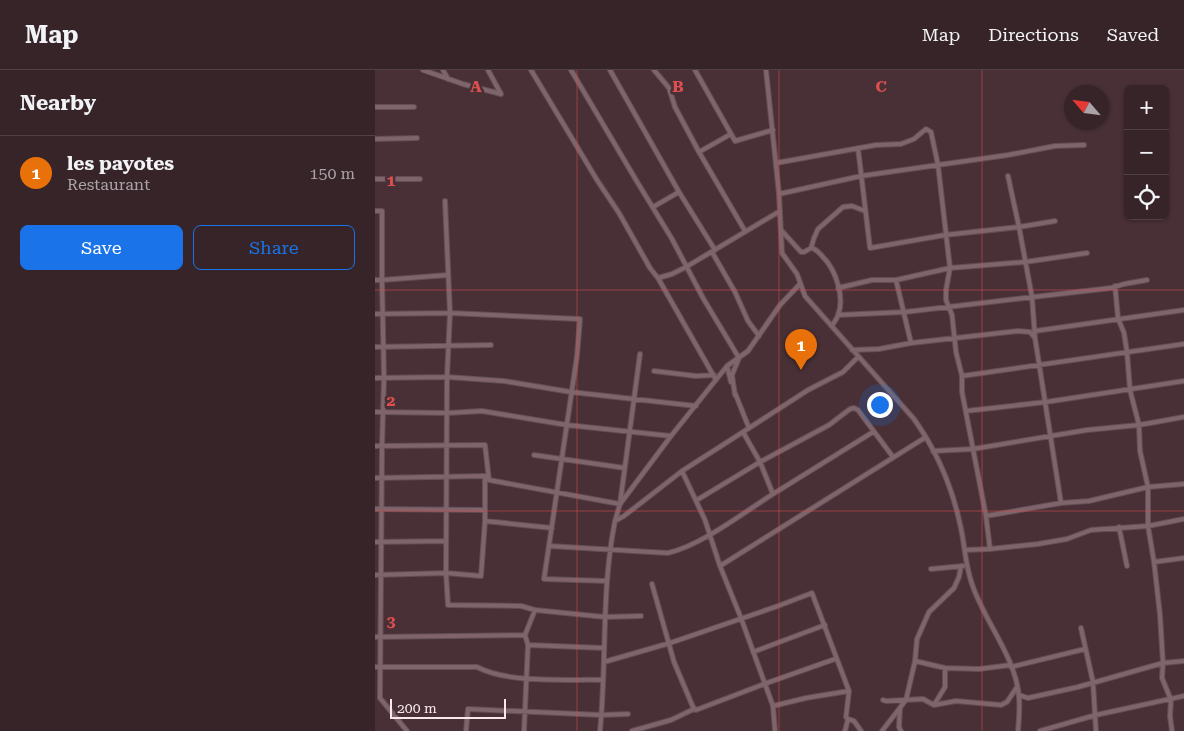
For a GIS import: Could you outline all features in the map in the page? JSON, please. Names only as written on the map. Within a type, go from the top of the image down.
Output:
[{"type":"street","points":[[423,70],[501,94],[488,70]]},
{"type":"street","points":[[443,70],[448,79]]},
{"type":"street","points":[[531,70],[619,213],[717,380]]},
{"type":"street","points":[[571,70],[673,239],[703,298],[739,358]]},
{"type":"street","points":[[609,70],[714,251],[739,299],[748,321],[759,336]]},
{"type":"street","points":[[654,70],[669,88],[675,107],[745,231]]},
{"type":"street","points":[[695,70],[735,141],[773,130]]},
{"type":"street","points":[[766,70],[779,194],[782,253],[797,274],[805,296],[927,437],[955,504],[965,550],[966,566],[977,598],[1011,666],[1019,695],[1018,731]]},
{"type":"street","points":[[375,107],[413,107]]},
{"type":"street","points":[[776,163],[876,145],[901,144],[915,140],[924,130],[931,132],[938,165],[950,268],[946,290],[952,315],[956,352],[962,376],[961,387],[986,516],[990,549]]},
{"type":"street","points":[[699,152],[731,134]]},
{"type":"street","points":[[375,139],[417,138]]},
{"type":"street","points":[[779,194],[861,176],[1055,146],[1084,145]]},
{"type":"street","points":[[858,148],[870,248],[945,235],[1019,228],[1055,221]]},
{"type":"street","points":[[1007,176],[1032,297],[1035,338],[1061,503]]},
{"type":"street","points":[[375,178],[420,179]]},
{"type":"street","points":[[653,208],[679,192]]},
{"type":"street","points":[[445,201],[451,313],[447,378],[448,511],[446,573],[448,606],[521,606],[535,610],[605,617],[641,616]]},
{"type":"street","points":[[811,248],[813,238],[818,229],[843,207],[852,206],[865,211]]},
{"type":"street","points":[[375,211],[382,211],[384,347],[381,698],[407,731]]},
{"type":"street","points":[[658,278],[673,274],[686,267],[780,211]]},
{"type":"street","points":[[781,231],[801,252],[811,248],[817,250],[829,263],[835,274],[840,305],[838,315],[832,326]]},
{"type":"street","points":[[838,288],[872,280],[896,280],[950,268],[1025,262],[1087,253]]},
{"type":"street","points":[[375,280],[448,276]]},
{"type":"street","points":[[896,280],[911,343]]},
{"type":"street","points":[[838,315],[905,312],[1032,297],[1147,280]]},
{"type":"street","points":[[619,504],[727,366],[746,354],[780,305],[800,284]]},
{"type":"street","points":[[1115,286],[1118,318],[1124,333],[1130,390],[1139,425],[1140,451],[1148,487],[1148,526],[1154,562],[1163,663],[1162,678],[1171,700],[1171,731]]},
{"type":"street","points":[[1035,331],[1184,310]]},
{"type":"street","points":[[375,314],[451,313],[580,319],[567,425],[544,579],[607,581]]},
{"type":"street","points":[[852,350],[879,349],[911,343],[1027,331],[1035,338]]},
{"type":"street","points":[[962,376],[1184,344]]},
{"type":"street","points":[[375,347],[491,345]]},
{"type":"street","points":[[600,731],[604,699],[605,617],[609,548],[625,468],[640,354]]},
{"type":"street","points":[[615,521],[625,516],[682,471],[808,390],[843,372],[858,356]]},
{"type":"street","points":[[735,394],[732,375],[739,358]]},
{"type":"street","points":[[727,366],[735,394],[749,428]]},
{"type":"street","points":[[654,371],[696,376],[714,375]]},
{"type":"street","points":[[375,378],[447,378],[504,381],[571,392],[696,406]]},
{"type":"street","points":[[966,411],[1046,402],[1184,381]]},
{"type":"street","points":[[697,500],[760,462],[829,425],[854,408],[858,410],[893,457]]},
{"type":"street","points":[[375,412],[448,413],[482,411],[567,425],[671,436]]},
{"type":"street","points":[[933,451],[973,449],[1087,430],[1139,425],[1184,417]]},
{"type":"street","points":[[743,432],[760,462],[773,494]]},
{"type":"street","points":[[549,546],[609,548],[668,553],[679,550],[710,534],[873,432]]},
{"type":"street","points":[[720,566],[927,437]]},
{"type":"street","points":[[375,446],[485,445],[489,480]]},
{"type":"street","points":[[534,455],[625,468]]},
{"type":"street","points":[[682,471],[697,500],[773,706],[775,731]]},
{"type":"street","points":[[375,478],[485,476],[489,480],[619,504]]},
{"type":"street","points":[[375,575],[446,573],[481,576],[485,521],[485,476]]},
{"type":"street","points":[[986,516],[1061,503],[1089,501],[1148,487],[1184,484]]},
{"type":"street","points":[[375,509],[485,510]]},
{"type":"street","points":[[965,550],[1038,544],[1067,539],[1091,530],[1148,526],[1184,519]]},
{"type":"street","points":[[485,521],[552,528]]},
{"type":"street","points":[[1119,527],[1127,566]]},
{"type":"street","points":[[375,542],[447,542]]},
{"type":"street","points":[[1154,562],[1184,558]]},
{"type":"street","points":[[882,731],[901,709],[906,700],[915,661],[917,639],[929,612],[954,588],[958,582],[961,566]]},
{"type":"street","points":[[931,569],[966,566]]},
{"type":"street","points":[[652,584],[679,676],[694,709]]},
{"type":"street","points":[[604,662],[669,643],[812,593],[825,625],[835,659],[849,691],[846,717],[848,719],[845,731]]},
{"type":"street","points":[[375,608],[381,608]]},
{"type":"street","points":[[524,731],[528,645],[525,635],[535,610]]},
{"type":"street","points":[[753,652],[825,625]]},
{"type":"street","points":[[1081,628],[1093,682],[1096,731]]},
{"type":"street","points":[[375,637],[525,635]]},
{"type":"street","points":[[528,645],[604,648]]},
{"type":"street","points":[[915,661],[945,668],[979,669],[1011,666],[1085,649]]},
{"type":"street","points":[[632,731],[671,720],[694,709],[698,710],[835,659]]},
{"type":"street","points":[[1019,695],[1028,698],[1163,663],[1184,661]]},
{"type":"street","points":[[375,667],[477,667],[489,674],[526,679],[603,680]]},
{"type":"street","points":[[934,704],[945,687],[945,668]]},
{"type":"street","points":[[883,700],[923,699],[934,704],[956,701],[1001,705],[1007,702],[1017,688]]},
{"type":"street","points":[[773,706],[849,691]]},
{"type":"street","points":[[1040,731],[1096,715],[1184,696]]},
{"type":"street","points":[[901,709],[899,727],[901,731]]},
{"type":"street","points":[[465,731],[468,710],[601,715],[628,714]]},
{"type":"street","points":[[848,719],[854,721],[861,731]]},
{"type":"place","name":"les payotes","points":[[801,370]]}]
